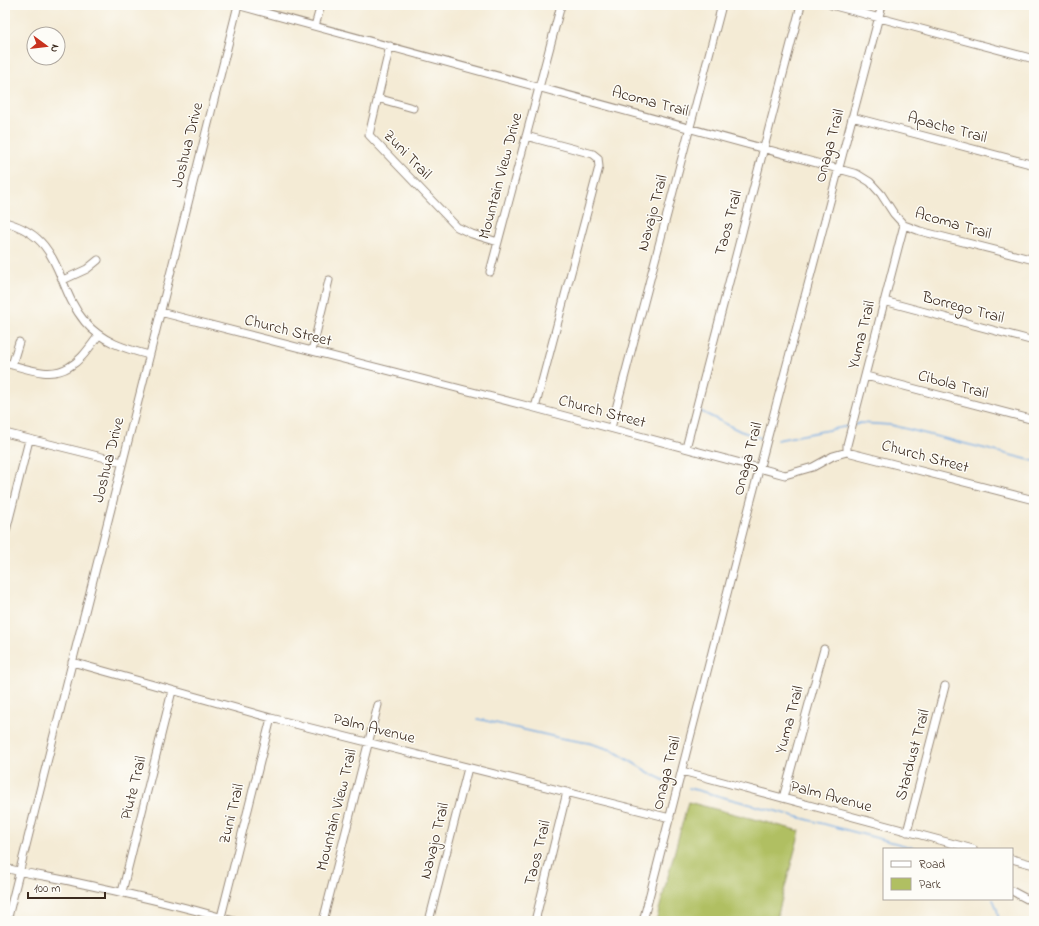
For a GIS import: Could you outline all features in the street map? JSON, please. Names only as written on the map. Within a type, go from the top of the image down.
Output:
[{"type":"street","name":"Acoma Trail","points":[[237,5],[764,147],[858,174],[870,182],[881,194],[894,214],[904,224],[920,231],[1034,260]]},
{"type":"street","name":"Joshua Drive","points":[[7,921],[237,5]]},
{"type":"street","points":[[315,26],[320,5]]},
{"type":"street","points":[[539,87],[561,5]]},
{"type":"street","name":"Navajo Trail","points":[[611,428],[722,5]]},
{"type":"street","name":"Taos Trail","points":[[686,448],[801,5]]},
{"type":"street","points":[[831,5],[1034,59]]},
{"type":"street","name":"Onaga Trail","points":[[643,921],[838,168],[882,5]]},
{"type":"street","name":"Zuni Trail","points":[[390,46],[369,135],[457,227],[472,234],[498,242]]},
{"type":"street","name":"Mountain View Drive","points":[[490,272],[539,87]]},
{"type":"street","points":[[378,98],[413,108]]},
{"type":"street","name":"Apache Trail","points":[[852,117],[1034,165]]},
{"type":"street","points":[[526,136],[593,154],[598,158],[599,167],[535,408]]},
{"type":"street","points":[[5,222],[13,224],[29,232],[42,243],[53,256],[77,311],[86,323],[99,335],[115,345],[149,355]]},
{"type":"street","name":"Yuma Trail","points":[[847,452],[847,445],[904,224]]},
{"type":"street","points":[[63,280],[87,269],[98,260]]},
{"type":"street","points":[[312,351],[329,280]]},
{"type":"street","name":"Borrego Trail","points":[[884,301],[1034,341]]},
{"type":"street","name":"Church Street","points":[[160,312],[233,332],[535,408],[785,475],[813,467],[833,456],[847,452],[1034,500]]},
{"type":"street","points":[[19,342],[9,364],[40,372],[57,372],[69,368],[81,358],[99,335]]},
{"type":"street","name":"Cibola Trail","points":[[866,376],[1034,420]]},
{"type":"street","points":[[5,433],[122,462]]},
{"type":"street","points":[[5,535],[30,440]]},
{"type":"street","name":"Yuma Trail","points":[[783,798],[824,649]]},
{"type":"street","name":"Palm Avenue","points":[[72,662],[271,718],[670,818]]},
{"type":"street","name":"Stardust Trail","points":[[907,832],[945,686]]},
{"type":"street","name":"Piute Trail","points":[[122,892],[172,691]]},
{"type":"street","name":"Mountain View Trail","points":[[323,921],[378,706]]},
{"type":"street","name":"Zuni Trail","points":[[221,917],[271,718]]},
{"type":"street","name":"Navajo Trail","points":[[429,921],[468,768]]},
{"type":"street","name":"Palm Avenue","points":[[682,771],[969,848]]},
{"type":"street","name":"Taos Trail","points":[[535,921],[568,792]]},
{"type":"street","points":[[1013,859],[1034,865]]},
{"type":"street","points":[[5,868],[122,892],[234,921]]},
{"type":"street","points":[[1013,892],[1027,900]]},
{"type":"green space","points":[[688,802],[800,831],[776,921],[656,921]]},
{"type":"waterway","points":[[700,411],[740,431],[764,439]]},
{"type":"waterway","points":[[855,425],[860,423],[891,425],[1034,461]]},
{"type":"waterway","points":[[777,440],[849,426]]},
{"type":"waterway","points":[[478,719],[560,738],[589,743],[612,750],[653,775],[668,782]]},
{"type":"waterway","points":[[689,788],[914,848]]},
{"type":"waterway","points":[[993,900],[999,921]]}]
